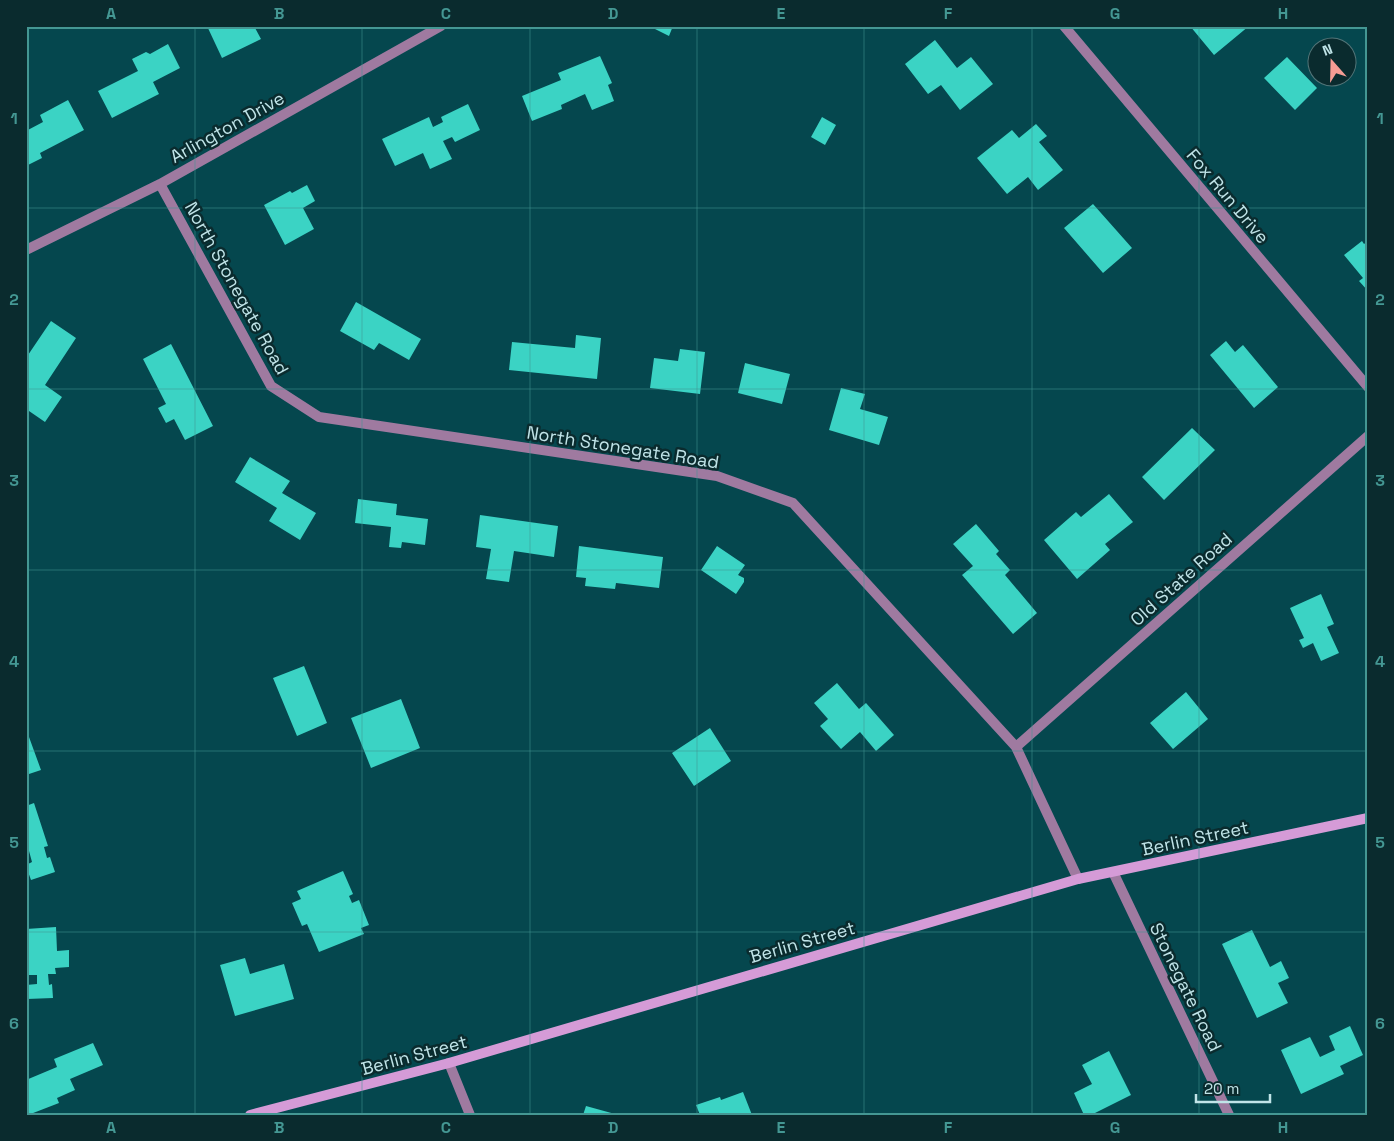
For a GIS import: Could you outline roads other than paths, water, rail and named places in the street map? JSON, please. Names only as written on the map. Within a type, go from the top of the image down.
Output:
[{"type":"main road","name":"Berlin Street","points":[[250,1115],[449,1062],[1078,879],[1368,818]]},
{"type":"street","name":"Arlington Drive","points":[[26,250],[160,184],[441,26]]},
{"type":"street","name":"Fox Run Drive","points":[[1064,26],[1368,387]]},
{"type":"street","name":"North Stonegate Road","points":[[160,184],[271,386],[319,417],[717,476],[793,503],[1016,747],[1078,879]]},
{"type":"street","name":"Old State Road","points":[[1016,747],[1368,436]]},
{"type":"street","name":"Stonegate Road","points":[[1113,872],[1229,1115]]},
{"type":"street","points":[[449,1062],[470,1115]]}]
